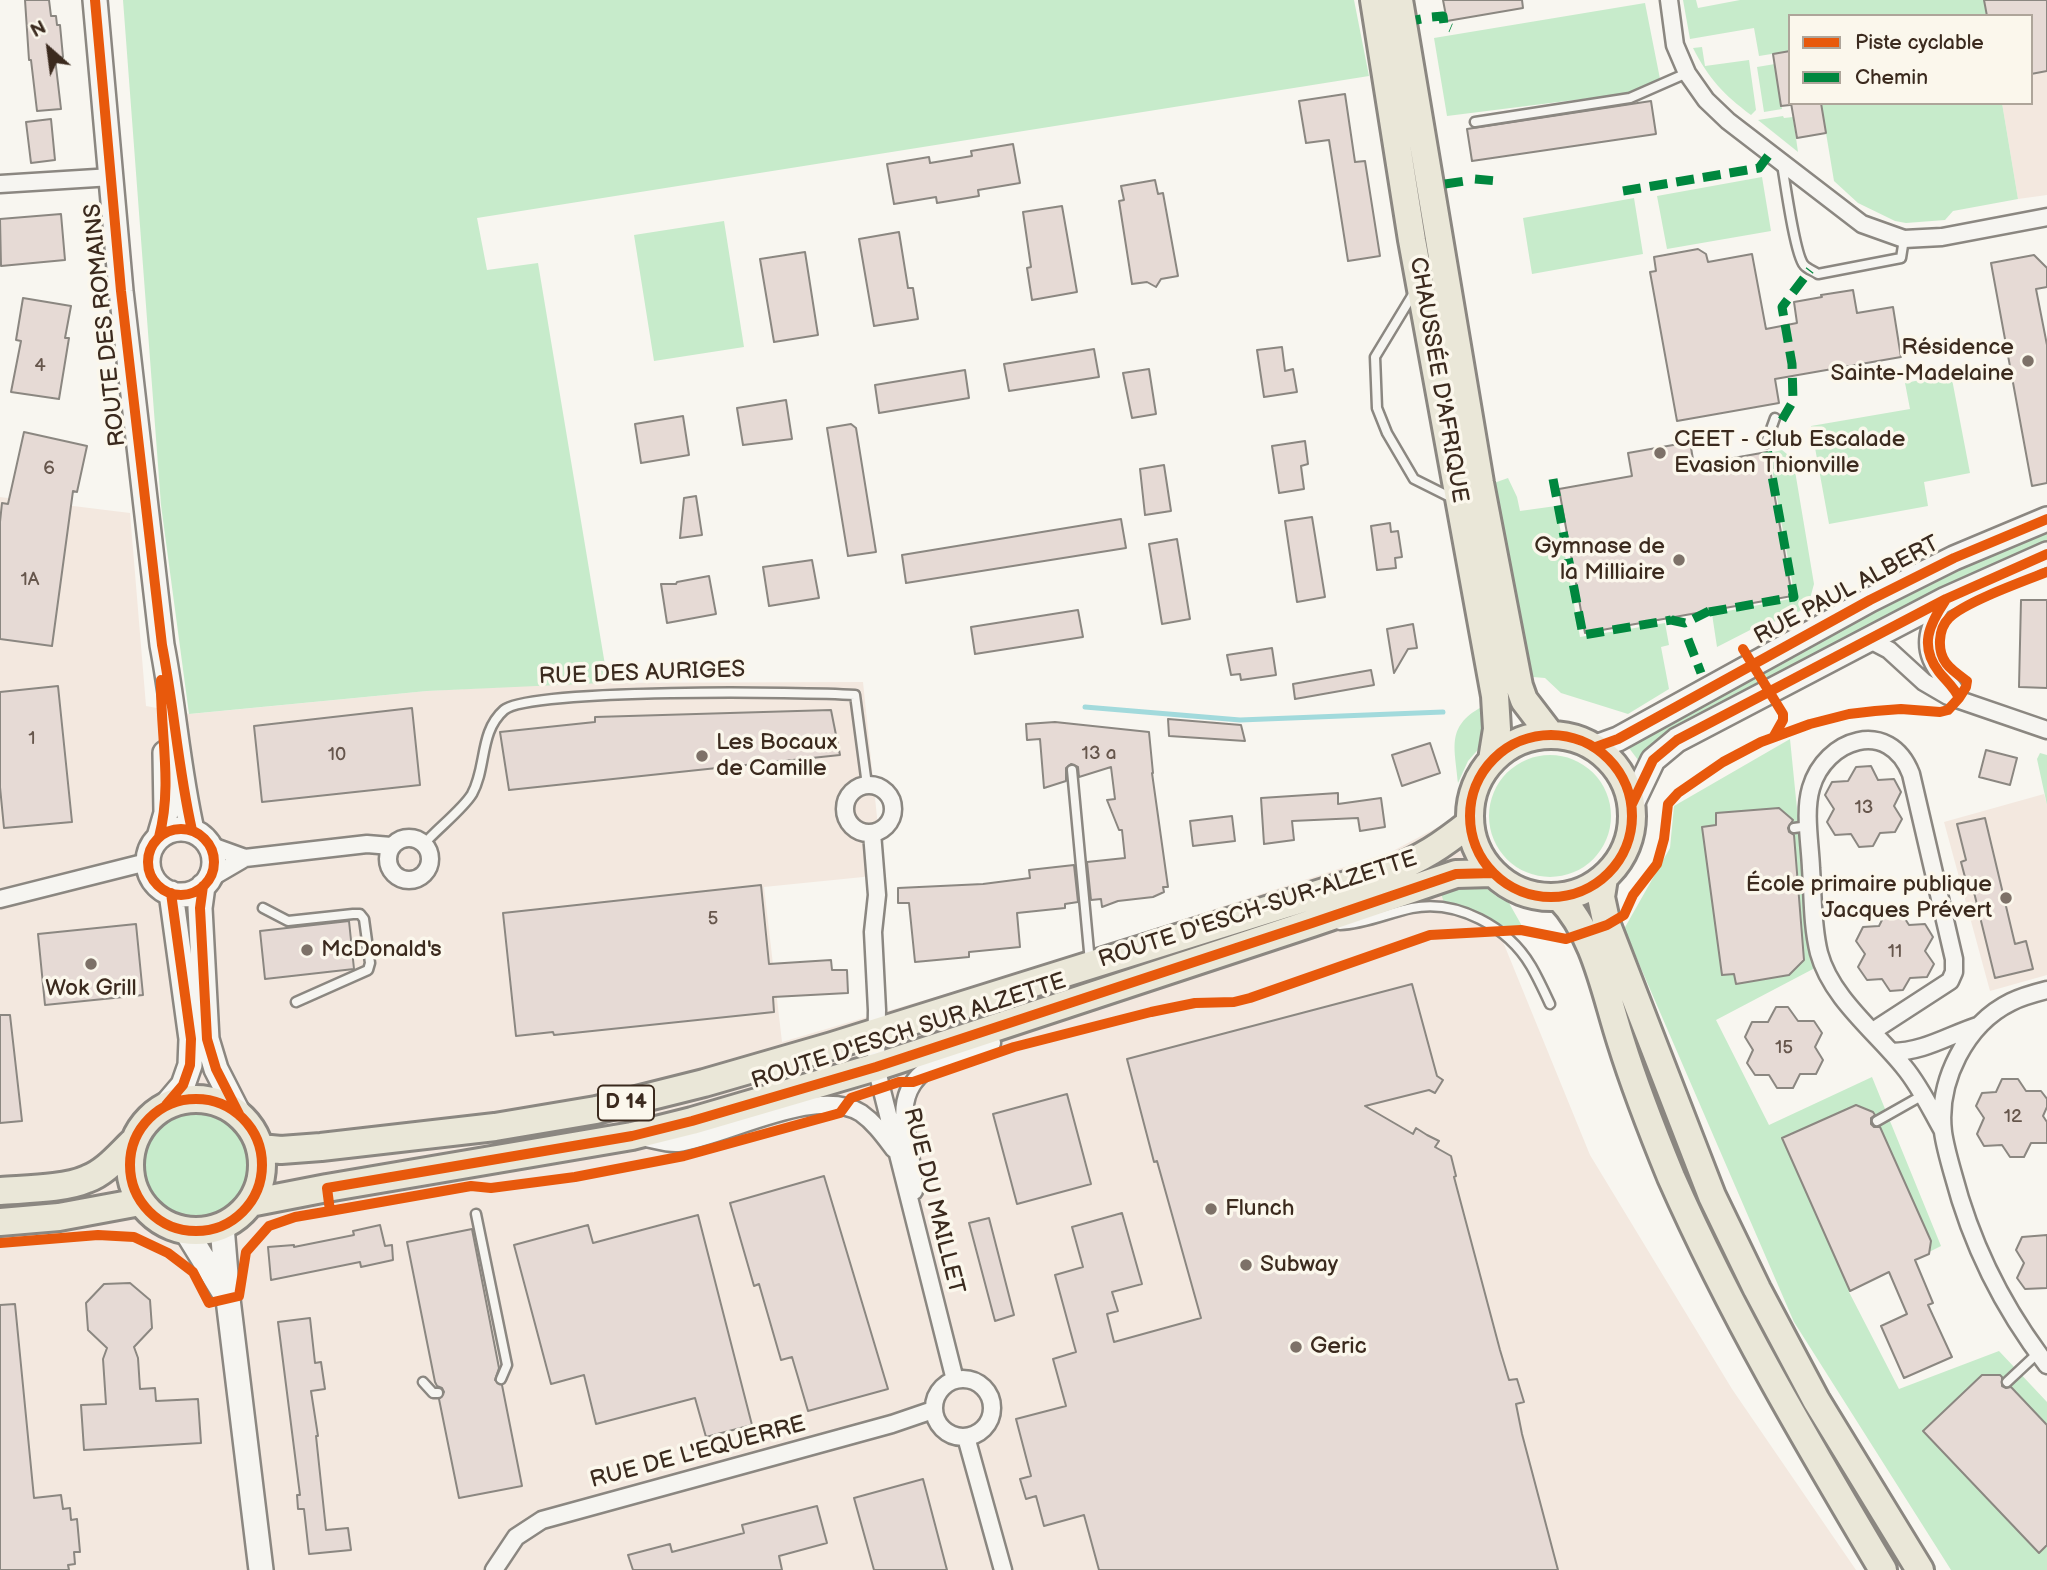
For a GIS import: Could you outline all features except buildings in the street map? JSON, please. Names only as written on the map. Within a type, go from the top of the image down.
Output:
[{"type":"main road","name":"CHAUSSÉE D'AFRIQUE","points":[[1374,0],[1420,283],[1495,696],[1497,729],[1492,760]]},
{"type":"main road","name":"CHAUSSÉE D'AFRIQUE","points":[[1399,0],[1480,483],[1519,686],[1524,700],[1550,734]]},
{"type":"main road","points":[[1550,734],[1567,735],[1596,747],[1618,768],[1629,791],[1632,831],[1622,856],[1604,878],[1575,894],[1559,897],[1521,891],[1493,873],[1477,850],[1470,822],[1474,789],[1492,760],[1518,741],[1550,734]]},
{"type":"main road","name":"ROUTE D'ESCH-SUR-ALZETTE","points":[[260,1148],[281,1150],[321,1147],[495,1127],[596,1110],[704,1083],[1388,872],[1429,854],[1470,822]]},
{"type":"main road","name":"ROUTE D'ESCH SUR ALZETTE","points":[[250,1203],[632,1136],[876,1067],[1456,874],[1493,873]]},
{"type":"main road","points":[[1604,878],[1601,897],[1608,925],[1712,1196],[1757,1289],[1816,1400],[1920,1570]]},
{"type":"main road","points":[[1559,897],[1573,911],[1586,933],[1622,1046],[1671,1176],[1731,1300],[1818,1460],[1883,1570]]},
{"type":"main road","points":[[0,1191],[46,1188],[87,1180],[113,1162],[134,1141],[146,1120],[166,1105],[191,1098],[218,1102],[240,1116],[253,1130],[260,1148],[262,1167],[259,1186],[250,1203],[237,1217],[222,1226],[205,1231],[186,1231],[160,1222],[141,1202],[131,1183],[129,1162],[134,1141]]},
{"type":"main road","points":[[0,1222],[60,1217],[141,1202]]},
{"type":"street","name":"ROUTE DES ROMAINS","points":[[94,0],[121,291],[162,645],[173,697],[182,780],[201,838],[214,856],[213,868],[206,882],[200,908],[207,1039],[216,1069],[240,1116]]},
{"type":"street","points":[[1669,0],[1675,45],[1687,73],[1706,100],[1728,121],[1861,224],[1904,239],[1942,237],[2047,217]]},
{"type":"street","points":[[0,184],[112,177]]},
{"type":"street","name":"RUE PAUL ALBERT","points":[[1596,747],[1618,739],[1870,600],[1954,558],[2047,519]]},
{"type":"street","points":[[1632,804],[1653,760],[1677,740],[1946,599],[2047,554]]},
{"type":"street","points":[[1946,599],[1928,629],[1929,652],[1934,665],[1959,698]]},
{"type":"street","points":[[1868,639],[1889,649],[1937,690],[1985,710],[2047,730]]},
{"type":"street","name":"ROUTE DES ROMAINS","points":[[147,862],[166,813],[167,772],[161,704],[162,645]]},
{"type":"street","points":[[1873,1031],[1950,981],[1954,972],[1954,959],[1911,774],[1898,751],[1886,743],[1870,740],[1841,748],[1818,772],[1801,827],[1815,937],[1820,956],[1829,977],[1844,999],[1891,1052],[1923,1095],[1943,1131],[1961,1203],[1987,1267],[2001,1297],[2042,1359]]},
{"type":"street","points":[[867,785],[883,789],[889,795],[893,811],[887,826],[872,833],[859,832],[852,827],[845,813],[845,805],[852,791],[867,785]]},
{"type":"street","points":[[159,836],[180,828],[245,858]]},
{"type":"street","points":[[872,833],[877,895],[873,932],[877,1031]]},
{"type":"street","points":[[411,837],[424,844],[430,856],[428,869],[418,878],[398,878],[389,867],[388,852],[391,846],[411,837]]},
{"type":"street","points":[[0,899],[147,862],[154,882],[171,894],[182,895],[194,892],[245,858],[367,844],[391,846]]},
{"type":"street","points":[[166,1105],[183,1085],[190,1065],[191,1039],[171,894]]},
{"type":"street","points":[[1943,1131],[1944,1100],[1951,1072],[1970,1037],[1980,1025],[2010,1002],[2047,990]]},
{"type":"street","points":[[914,1214],[914,1170],[904,1117],[905,1103],[913,1082],[932,1064],[995,1041],[1073,1002]]},
{"type":"street","points":[[1891,1052],[1910,1052],[1924,1048],[1980,1025]]},
{"type":"street","name":"RUE DU MAILLET","points":[[877,1031],[876,1067],[954,1380]]},
{"type":"street","points":[[632,1136],[676,1143],[782,1113],[832,1103],[859,1112],[873,1123],[900,1157]]},
{"type":"street","points":[[222,1226],[228,1298],[261,1570]]},
{"type":"street","points":[[186,1231],[228,1298]]},
{"type":"street","points":[[963,1378],[979,1383],[985,1388],[991,1402],[990,1418],[986,1425],[981,1431],[966,1437],[948,1433],[936,1419],[933,1410],[938,1391],[954,1380],[963,1378]]},
{"type":"street","name":"RUE DE L'EQUERRE","points":[[494,1570],[516,1537],[542,1520],[892,1424],[933,1410]]},
{"type":"street","points":[[966,1437],[1003,1570]]},
{"type":"lane","points":[[1475,122],[1630,97],[1687,73]]},
{"type":"lane","points":[[1782,161],[1798,250],[1802,264],[1810,270],[1818,274],[1901,258],[1904,239]]},
{"type":"lane","points":[[1420,283],[1375,357],[1377,408],[1387,433],[1414,479],[1460,502]]},
{"type":"lane","points":[[1766,443],[1775,418]]},
{"type":"lane","name":"RUE DES AURIGES","points":[[424,844],[472,794],[491,727],[505,709],[526,701],[573,697],[751,693],[855,695],[867,785]]},
{"type":"lane","points":[[1072,770],[1091,965]]},
{"type":"lane","points":[[1312,923],[1355,924],[1429,906],[1465,913],[1488,923],[1522,953],[1550,1004]]},
{"type":"lane","points":[[263,908],[288,921],[353,914],[360,914],[364,919],[370,963],[368,970],[296,1002]]},
{"type":"lane","points":[[1877,1121],[1923,1095]]},
{"type":"lane","points":[[476,1214],[507,1365],[500,1378]]},
{"type":"lane","points":[[2007,1382],[2042,1359]]},
{"type":"lane","points":[[423,1382],[433,1393],[438,1393]]},
{"type":"shaded area","points":[[2047,0],[2047,195],[2018,199],[2002,105],[2033,105],[2033,14]]},
{"type":"shaded area","points":[[0,497],[130,513],[146,706],[190,714],[427,691],[575,683],[863,682],[883,875],[764,887],[782,1042],[1020,972],[1391,852],[1453,819],[1459,849],[1488,905],[1590,1155],[1732,1389],[1856,1570],[0,1570]]},
{"type":"shaded area","name":"École primaire publique Jacques Prévert","points":[[2044,794],[2047,805],[2047,975],[1990,991],[1944,822]]},
{"type":"green space","points":[[123,0],[1354,0],[1369,76],[477,218],[487,270],[538,263],[607,677],[602,683],[427,691],[189,714],[161,505]]},
{"type":"green space","points":[[1683,0],[1696,0],[1698,8],[1740,0],[1984,0],[1987,14],[1788,14],[1788,51],[1759,56],[1754,28],[1690,39]]},
{"type":"green space","points":[[1645,3],[1662,89],[1447,116],[1434,38]]},
{"type":"green space","points":[[1702,47],[1705,66],[1749,60],[1756,110],[1751,115],[1725,93],[1705,69],[1693,48]]},
{"type":"green space","points":[[1775,64],[1782,109],[1764,112],[1757,67]]},
{"type":"green space","points":[[1821,105],[2002,105],[2018,199],[1953,211],[1945,220],[1906,223],[1895,221],[1858,203],[1834,181]]},
{"type":"green space","points":[[1793,117],[1798,152],[1758,120]]},
{"type":"green space","points":[[1762,177],[1771,231],[1667,249],[1657,196]]},
{"type":"green space","points":[[1634,198],[1643,254],[1532,274],[1523,218]]},
{"type":"green space","points":[[724,221],[744,347],[654,361],[634,235]]},
{"type":"green space","points":[[1951,374],[1970,473],[1924,482],[1928,506],[1829,524],[1811,426],[1910,409],[1905,383]]},
{"type":"green space","points":[[1782,450],[1793,459],[1814,584],[1808,606],[1790,617],[1756,627],[1717,647],[1712,614],[1795,598],[1769,453]]},
{"type":"green space","points":[[1508,478],[1520,511],[1556,506],[1580,637],[1665,623],[1669,645],[1661,647],[1669,689],[1628,714],[1561,693],[1545,678],[1533,677],[1494,483]]},
{"type":"green space","points":[[2047,530],[2047,544],[1681,726],[1655,742],[1638,760],[1626,744],[1777,661],[1913,591],[1979,558]]},
{"type":"green space","points":[[1485,705],[1488,719],[1483,744],[1468,761],[1458,783],[1455,738],[1458,729],[1472,713]]},
{"type":"green space","points":[[1790,739],[1813,969],[1716,1020],[1769,1125],[1872,1077],[1941,1246],[1849,1292],[1899,1389],[1999,1351],[2047,1402],[2047,1570],[1951,1570],[1794,1322],[1624,929],[1670,848],[1674,806]]},
{"type":"green space","points":[[2040,753],[2047,755],[2047,805],[2037,759]]},
{"type":"green space","points":[[1550,755],[1573,760],[1593,773],[1606,793],[1611,816],[1606,839],[1593,859],[1573,872],[1550,877],[1527,872],[1507,859],[1494,839],[1489,816],[1494,793],[1507,773],[1527,760]]},
{"type":"green space","points":[[1482,884],[1509,903],[1522,926],[1503,926],[1480,913],[1444,902],[1439,889]]},
{"type":"green space","points":[[198,1110],[219,1115],[237,1126],[248,1144],[253,1165],[248,1186],[237,1204],[219,1215],[198,1220],[177,1215],[159,1204],[148,1186],[143,1165],[148,1144],[159,1126],[177,1115]]},
{"type":"waterway","points":[[1085,707],[1240,720],[1443,712]]},
{"type":"marked path","points":[[1432,17],[1443,16],[1444,25],[1451,28]]},
{"type":"marked path","points":[[1416,20],[1421,19]]},
{"type":"marked path","points":[[1623,191],[1759,168],[1771,152]]},
{"type":"marked path","points":[[1475,179],[1497,181]]},
{"type":"marked path","points":[[1445,184],[1465,181]]},
{"type":"marked path","points":[[1782,420],[1793,401],[1792,364],[1782,307],[1810,270]]},
{"type":"marked path","points":[[1709,612],[1794,597],[1766,443]]},
{"type":"marked path","points":[[1553,479],[1583,635],[1671,620]]},
{"type":"marked path","points":[[1670,617],[1671,620],[1685,623],[1709,611]]},
{"type":"marked path","points":[[1688,639],[1701,673]]},
{"type":"cycle path","points":[[95,0],[121,291],[162,645],[192,830]]},
{"type":"cycle path","points":[[1596,747],[1618,739],[1870,600],[1954,558],[2047,519]]},
{"type":"cycle path","points":[[1632,804],[1653,760],[1677,740],[1946,599],[2047,554]]},
{"type":"cycle path","points":[[330,1211],[471,1186],[491,1188],[575,1177],[684,1156],[840,1113],[851,1098],[899,1082],[913,1082],[1014,1047],[1151,1012],[1195,1003],[1234,1002],[1250,998],[1430,935],[1521,930],[1566,939],[1607,925],[1624,915],[1633,895],[1657,864],[1664,839],[1668,804],[1678,793],[1723,762],[1761,742],[1810,724],[1849,714],[1875,711],[1948,710],[1959,698],[1967,681],[1950,668],[1943,658],[1940,640],[1945,623],[1968,605],[2047,572]]},
{"type":"cycle path","points":[[1945,601],[1928,636],[1929,653],[1939,672],[1959,698]]},
{"type":"cycle path","points":[[1743,649],[1783,714],[1783,720],[1774,736]]},
{"type":"cycle path","points":[[159,837],[166,778],[161,680]]},
{"type":"cycle path","points":[[1551,735],[1582,741],[1609,758],[1626,785],[1632,816],[1626,847],[1609,874],[1582,891],[1551,897],[1520,891],[1493,874],[1476,847],[1470,816],[1476,785],[1493,758],[1520,741],[1551,735]]},
{"type":"cycle path","points":[[181,829],[194,832],[204,839],[211,849],[214,862],[211,875],[204,885],[194,892],[181,895],[168,892],[158,885],[151,875],[148,862],[151,849],[158,839],[168,832],[181,829]]},
{"type":"cycle path","points":[[0,1243],[98,1235],[134,1237],[168,1253],[193,1272],[209,1303],[239,1296],[246,1252],[269,1226],[295,1217],[330,1211],[327,1188],[632,1136],[692,1121],[876,1067],[1456,874],[1493,873]]},
{"type":"cycle path","points":[[203,886],[200,908],[207,1039],[216,1069],[240,1116]]},
{"type":"cycle path","points":[[166,1105],[183,1085],[190,1065],[191,1039],[171,893]]},
{"type":"cycle path","points":[[196,1099],[221,1104],[243,1118],[257,1140],[262,1165],[257,1190],[243,1212],[221,1226],[196,1231],[171,1226],[149,1212],[135,1190],[130,1165],[135,1140],[149,1118],[171,1104],[196,1099]]},
{"type":"place","name":"Résidence Sainte-Madelaine","points":[[2028,361]]},
{"type":"place","name":"CEET - Club Escalade Evasion Thionville","points":[[1660,453]]},
{"type":"place","name":"Gymnase de la Milliaire","points":[[1679,560]]},
{"type":"place","name":"Les Bocaux de Camille","points":[[702,756]]},
{"type":"place","name":"École primaire publique Jacques Prévert","points":[[2006,898]]},
{"type":"place","name":"McDonald's","points":[[307,950]]},
{"type":"place","name":"Wok Grill","points":[[91,964]]},
{"type":"place","name":"Flunch","points":[[1211,1209]]},
{"type":"place","name":"Subway","points":[[1246,1265]]},
{"type":"place","name":"Geric","points":[[1296,1347]]}]
